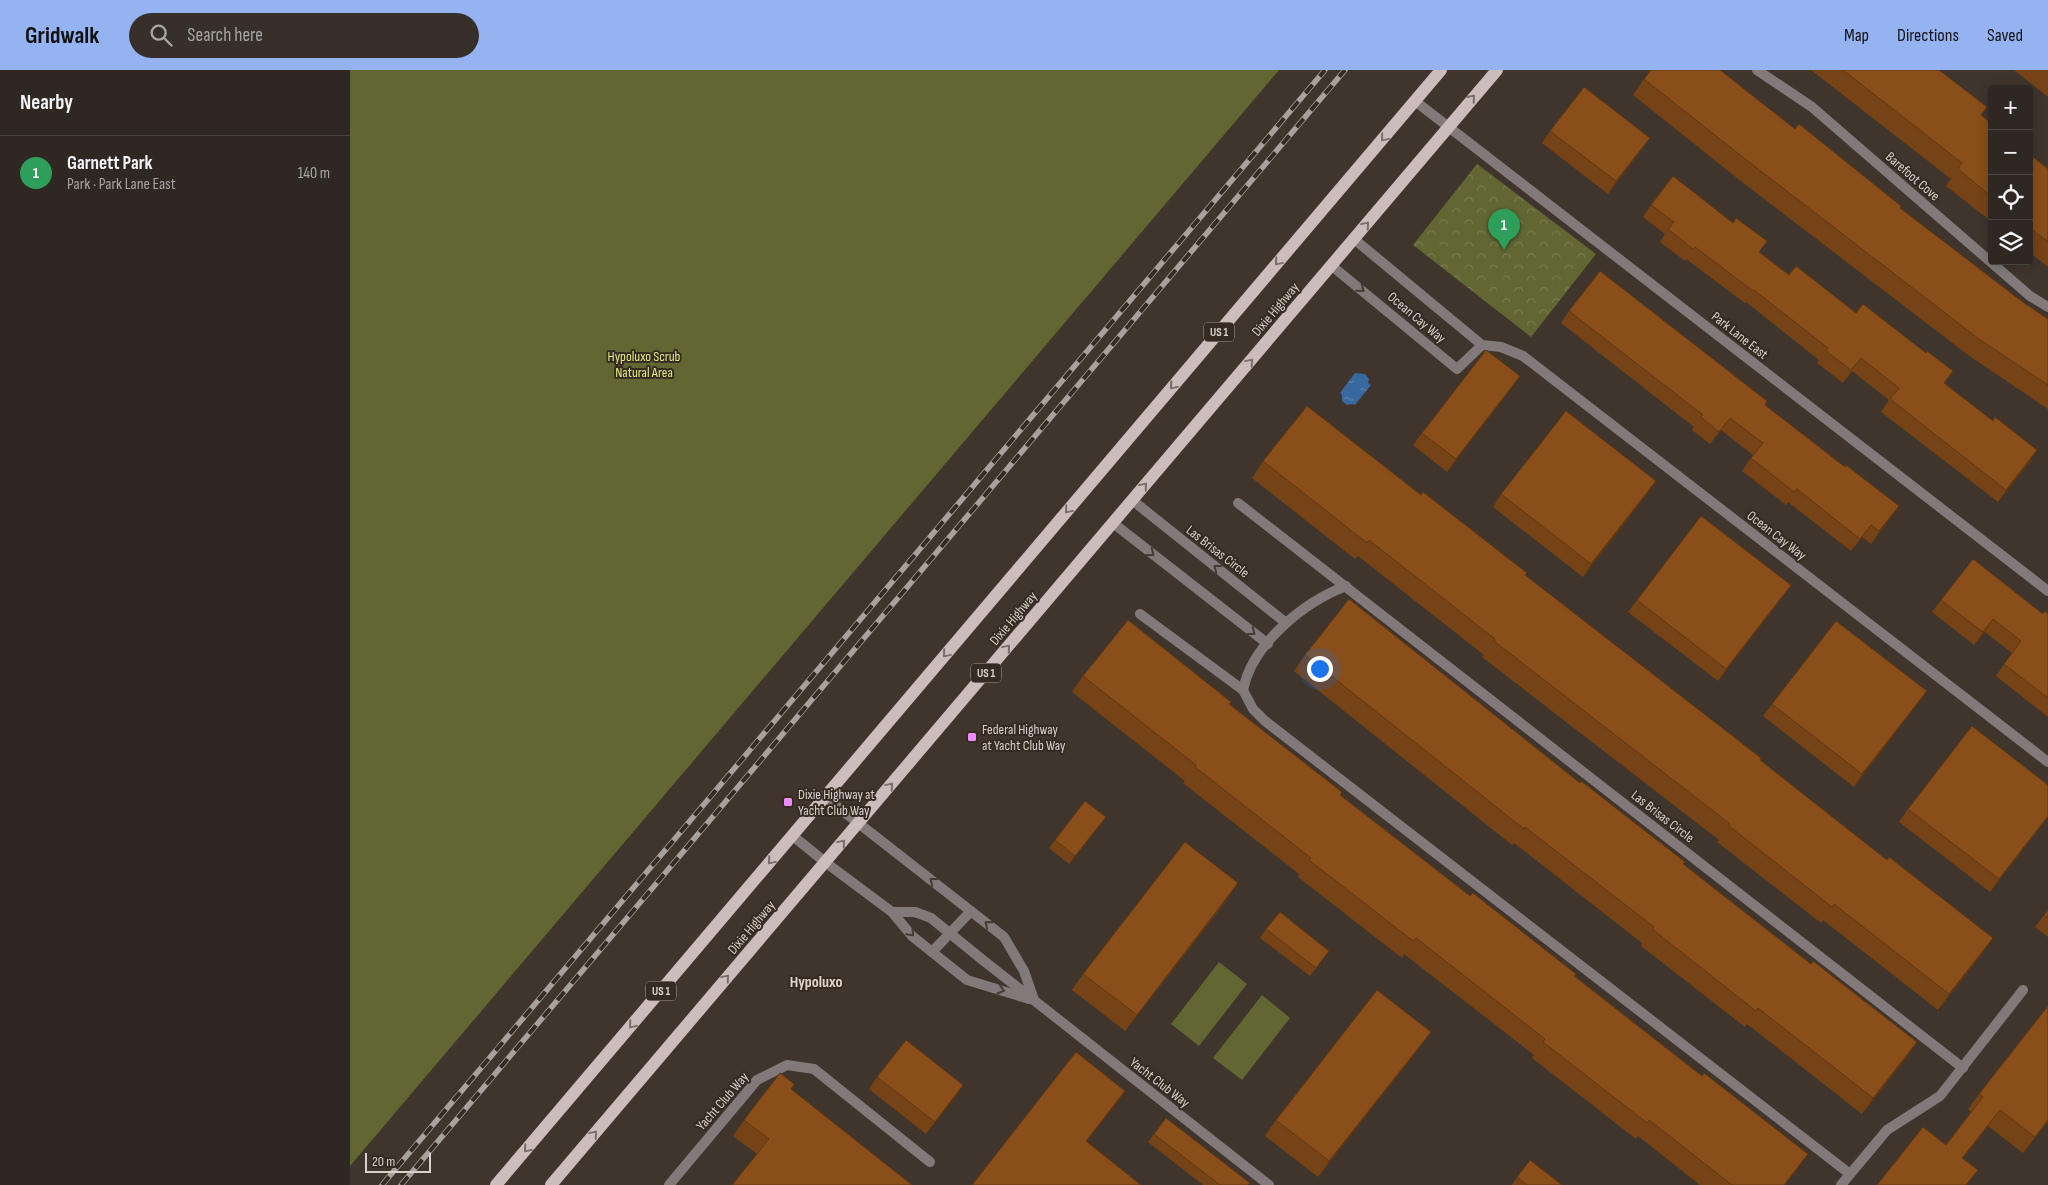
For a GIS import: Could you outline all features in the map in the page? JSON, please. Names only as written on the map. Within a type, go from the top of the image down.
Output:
[{"type":"main road","name":"Dixie Highway","points":[[496,1185],[1441,70]]},
{"type":"main road","name":"Dixie Highway","points":[[551,1185],[1332,266],[1496,70]]},
{"type":"street","name":"Barefoot Cove","points":[[1757,70],[1812,107],[2030,296],[2048,307]]},
{"type":"street","name":"Park Lane East","points":[[1415,101],[2048,591]]},
{"type":"street","name":"Ocean Cay Way","points":[[1354,239],[1482,345],[1501,347],[1522,356],[2048,762]]},
{"type":"street","name":"Ocean Cay Way","points":[[1332,266],[1457,369],[1482,345]]},
{"type":"street","name":"Las Brisas Circle","points":[[1132,500],[1286,623]]},
{"type":"street","name":"Las Brisas Circle","points":[[1238,503],[1963,1068]]},
{"type":"street","points":[[1113,523],[1268,644]]},
{"type":"street","points":[[1243,690],[1248,672],[1286,623],[1311,603],[1346,586]]},
{"type":"street","points":[[1140,614],[1243,690],[1252,709],[1264,721],[1850,1174]]},
{"type":"street","points":[[825,797],[1004,937],[1024,970],[1035,1000]]},
{"type":"street","name":"Yacht Club Way","points":[[793,836],[892,912],[912,936],[967,980],[1035,1000]]},
{"type":"street","points":[[932,952],[971,911]]},
{"type":"street","name":"Yacht Club Way","points":[[892,912],[915,912],[931,918],[1270,1185]]},
{"type":"street","points":[[1841,1185],[1887,1130],[1940,1096],[2023,990]]},
{"type":"street","name":"Yacht Club Way","points":[[669,1185],[758,1080],[787,1065],[814,1069],[930,1162]]},
{"type":"green space","name":"Hypoluxo Scrub Natural Area","points":[[350,70],[1279,70],[350,1166]]},
{"type":"green space","points":[[1477,164],[1596,254],[1531,337],[1413,245]]},
{"type":"green space","points":[[1219,962],[1247,984],[1199,1046],[1171,1024]]},
{"type":"green space","points":[[1262,995],[1290,1018],[1242,1080],[1213,1058]]},
{"type":"water","points":[[1355,373],[1365,374],[1369,379],[1368,383],[1371,385],[1355,405],[1347,405],[1342,401],[1340,393]]},
{"type":"building","points":[[1651,70],[1720,70],[1795,129],[1799,124],[1901,206],[1900,208],[2024,303],[2048,319],[2048,385],[1979,339],[1644,79]]},
{"type":"building","points":[[1843,70],[1939,70],[1987,107],[1981,115],[1988,121],[1988,194],[1958,169],[1962,163]]},
{"type":"building","points":[[1584,87],[1650,138],[1616,181],[1550,131]]},
{"type":"building","points":[[2033,157],[2048,169],[2048,242],[2033,230]]},
{"type":"building","points":[[1673,176],[1733,223],[1736,218],[1767,241],[1759,252],[1789,275],[1796,266],[1856,313],[1863,304],[1926,353],[1927,351],[1953,371],[1944,383],[1993,421],[1995,417],[2037,450],[2006,490],[1890,399],[1899,388],[1861,358],[1851,370],[1826,351],[1828,348],[1754,290],[1695,247],[1693,249],[1668,229],[1674,222],[1651,205]]},
{"type":"building","points":[[1600,271],[1767,401],[1765,405],[1899,506],[1879,531],[1871,525],[1860,539],[1797,489],[1794,492],[1751,458],[1763,443],[1730,418],[1719,432],[1701,417],[1703,415],[1569,311]]},
{"type":"building","points":[[1486,350],[1520,376],[1456,459],[1422,433]]},
{"type":"building","points":[[1307,406],[1421,495],[1423,492],[1527,573],[1525,575],[1761,758],[1760,760],[1887,860],[1889,857],[1993,938],[1949,994],[1834,904],[1832,907],[1729,826],[1730,824],[1494,641],[1495,639],[1369,540],[1367,543],[1263,461]]},
{"type":"building","points":[[1566,411],[1656,481],[1591,564],[1501,494]]},
{"type":"building","points":[[1701,516],[1791,585],[1726,669],[1637,600]]},
{"type":"building","points":[[1973,559],[2043,614],[2045,611],[2048,614],[2048,698],[2004,664],[2021,641],[1993,619],[1983,632],[1941,600]]},
{"type":"building","points":[[1349,599],[1580,783],[1581,781],[1685,862],[1683,864],[1811,964],[1813,961],[1917,1042],[1873,1098],[1758,1008],[1756,1011],[1652,929],[1654,927],[1525,827],[1524,829],[1305,655]]},
{"type":"building","points":[[1128,620],[1231,702],[1229,704],[1342,792],[1340,795],[1470,896],[1473,893],[1576,974],[1574,976],[1702,1076],[1704,1073],[1808,1154],[1784,1185],[1732,1185],[1649,1120],[1647,1123],[1543,1042],[1545,1039],[1416,938],[1413,941],[1309,860],[1311,858],[1083,676]]},
{"type":"building","points":[[1836,621],[1927,691],[1862,774],[1772,704]]},
{"type":"building","points":[[1972,726],[2048,785],[2048,816],[1999,879],[1908,809]]},
{"type":"building","points":[[1085,801],[1106,817],[1075,856],[1055,840]]},
{"type":"building","points":[[1185,842],[1238,883],[1137,1015],[1083,974]]},
{"type":"building","points":[[2048,910],[2048,918],[2044,915]]},
{"type":"building","points":[[1280,912],[1329,951],[1316,968],[1266,929]]},
{"type":"building","points":[[1377,990],[1431,1032],[1329,1161],[1276,1120]]},
{"type":"building","points":[[2048,1006],[2048,1120],[2035,1137],[2000,1110],[1962,1158],[1978,1170],[1966,1185],[1877,1185],[1923,1127],[1946,1145],[1983,1097],[1979,1094]]},
{"type":"building","points":[[906,1040],[963,1085],[935,1122],[877,1077]]},
{"type":"building","points":[[1076,1052],[1125,1091],[1086,1141],[1141,1185],[972,1185]]},
{"type":"building","points":[[780,1073],[794,1084],[791,1089],[912,1185],[732,1185],[769,1139],[744,1120]]},
{"type":"building","points":[[1166,1118],[1250,1183],[1248,1185],[1220,1185],[1154,1134]]},
{"type":"building","points":[[1530,1160],[1562,1185],[1527,1185],[1517,1177]]},
{"type":"railway","points":[[382,1185],[1325,70]]},
{"type":"railway","points":[[401,1185],[1345,70]]},
{"type":"place","name":"Garnett Park","points":[[1504,250]]},
{"type":"place","name":"Federal Highway at Yacht Club Way","points":[[972,737]]},
{"type":"place","name":"Dixie Highway at Yacht Club Way","points":[[788,802]]},
{"type":"district","name":"Hypoluxo","points":[[816,981]]}]
